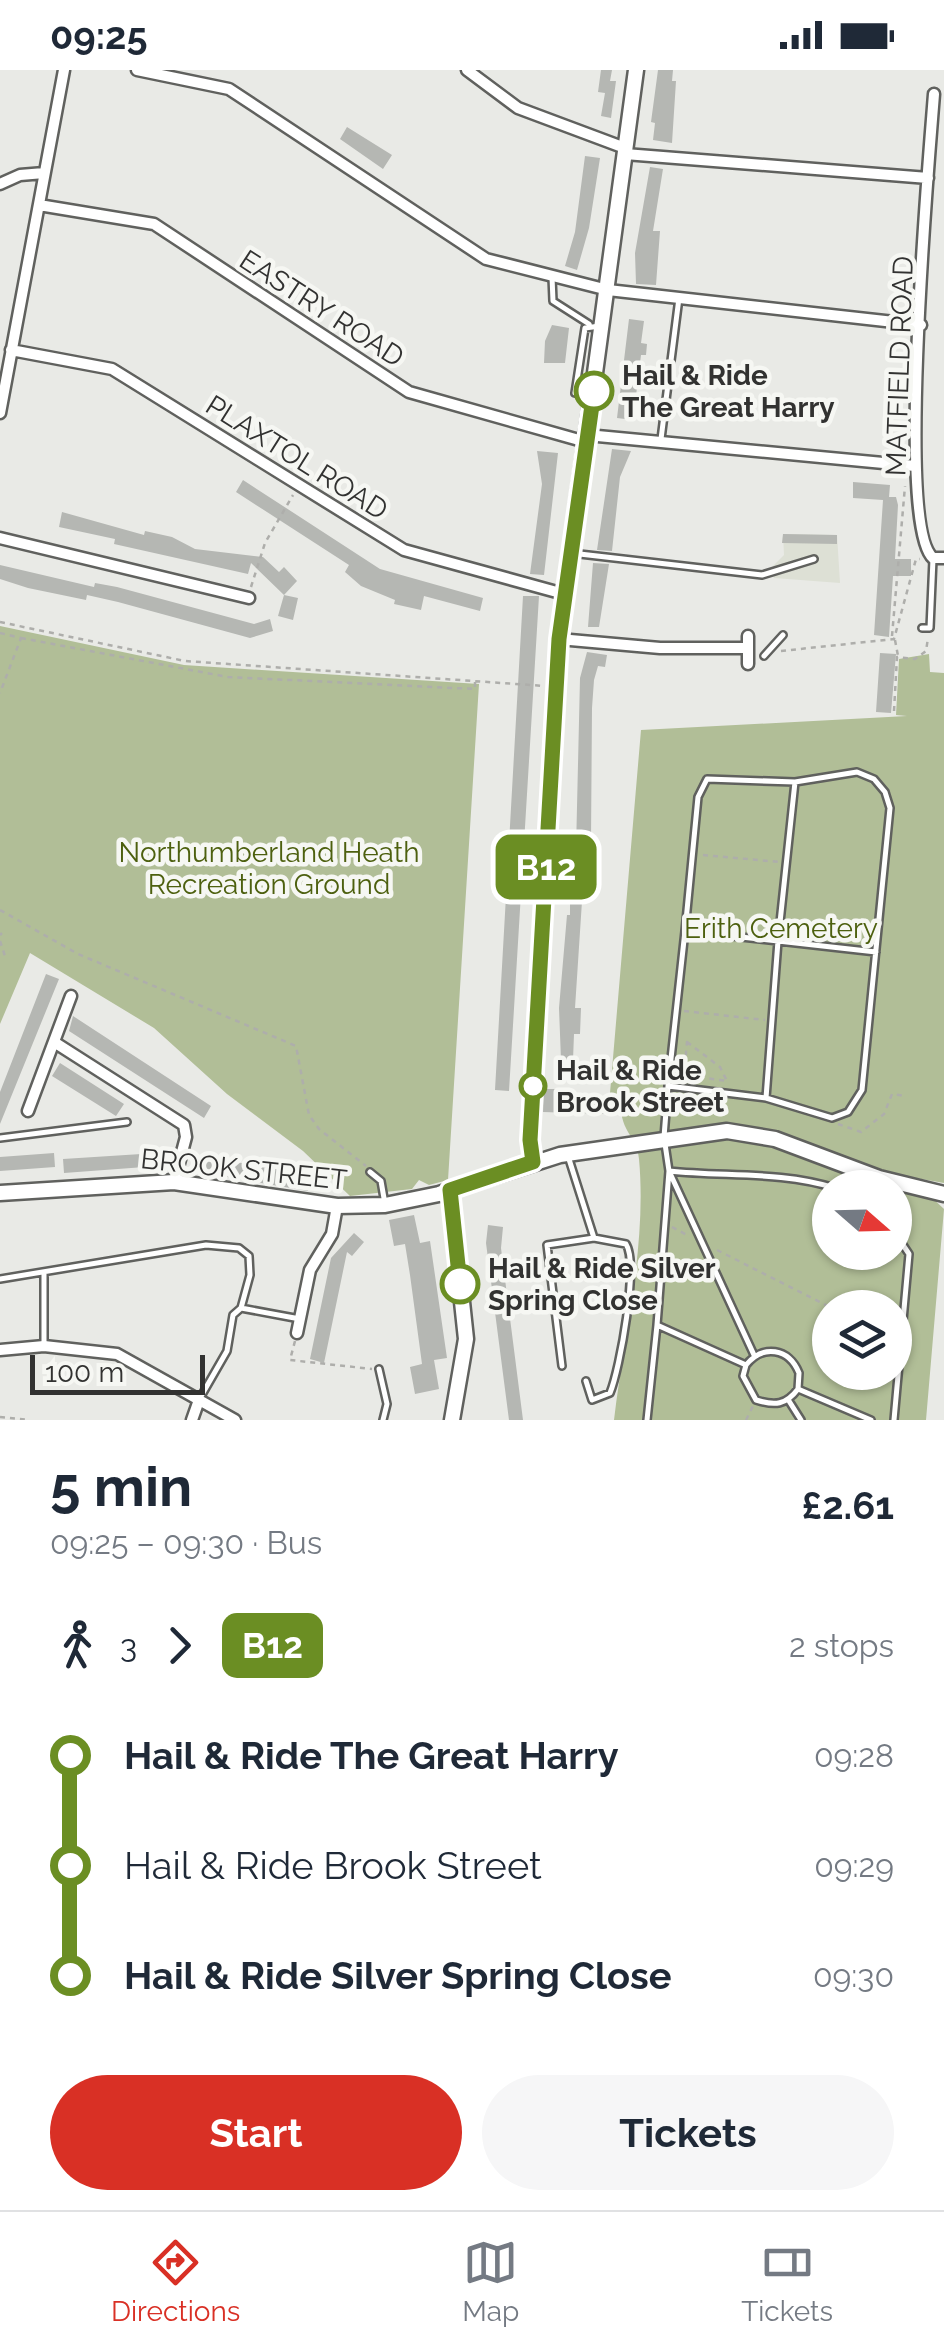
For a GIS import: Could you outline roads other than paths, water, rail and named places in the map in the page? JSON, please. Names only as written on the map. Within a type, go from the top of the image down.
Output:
[{"type":"street","points":[[0,413],[64,70]]},
{"type":"street","points":[[137,70],[229,89],[486,259],[608,290],[921,325]]},
{"type":"street","points":[[467,70],[518,108],[625,151],[928,178]]},
{"type":"street","points":[[533,1162],[530,1140],[559,639],[594,397],[596,325],[608,290],[636,70]]},
{"type":"street","name":"MATFIELD ROAD","points":[[934,94],[915,466],[922,542],[935,557]]},
{"type":"street","points":[[0,184],[20,175],[44,172]]},
{"type":"street","name":"EASTRY ROAD","points":[[38,205],[154,224],[410,392],[586,439],[915,466]]},
{"type":"street","name":"PLAXTOL ROAD","points":[[11,350],[112,369],[404,550],[564,594]]},
{"type":"street","points":[[0,538],[249,598]]},
{"type":"street","points":[[559,639],[748,651]]},
{"type":"street","points":[[28,1112],[71,996]]},
{"type":"street","points":[[54,1042],[184,1126],[186,1137],[174,1182]]},
{"type":"street","name":"BROOK STREET","points":[[0,1193],[174,1182],[337,1206],[385,1204],[450,1190],[567,1153],[664,1137],[726,1132],[755,1134],[899,1185],[944,1194]]},
{"type":"street","points":[[450,1190],[466,1339],[466,1360],[452,1420]]},
{"type":"street","points":[[297,1333],[313,1262],[332,1234],[337,1206]]},
{"type":"street","points":[[0,1350],[44,1346],[117,1354],[235,1420]]},
{"type":"street","points":[[192,1420],[198,1400]]},
{"type":"lane","points":[[552,275],[553,301],[596,325]]},
{"type":"lane","points":[[660,443],[679,298]]},
{"type":"lane","points":[[572,553],[762,575],[814,559]]},
{"type":"lane","points":[[926,628],[935,557]]},
{"type":"lane","points":[[764,656],[783,635]]},
{"type":"lane","points":[[748,651],[773,657]]},
{"type":"lane","points":[[647,1420],[668,1224],[669,1171],[664,1137],[668,1086],[700,786],[706,779],[794,782],[857,772],[874,780],[886,792],[890,808],[862,1090],[848,1112],[832,1118],[766,1098],[668,1086]]},
{"type":"lane","points":[[766,1098],[794,782]]},
{"type":"lane","points":[[685,930],[876,952]]},
{"type":"lane","points":[[0,1138],[126,1122]]},
{"type":"lane","points":[[567,1153],[594,1238]]},
{"type":"lane","points":[[669,1171],[725,1177],[795,1176],[812,1181]]},
{"type":"lane","points":[[669,1171],[754,1355]]},
{"type":"lane","points":[[370,1172],[381,1181],[385,1204]]},
{"type":"lane","points":[[562,1366],[547,1245],[594,1238],[626,1244],[631,1253],[630,1276],[610,1393],[592,1400],[586,1381]]},
{"type":"lane","points":[[0,1280],[206,1245],[246,1252],[250,1260],[241,1308],[233,1315],[227,1351],[198,1400]]},
{"type":"lane","points":[[894,1420],[908,1270]]},
{"type":"lane","points":[[44,1274],[44,1346]]},
{"type":"lane","points":[[241,1308],[300,1319]]},
{"type":"lane","points":[[657,1325],[746,1365]]},
{"type":"lane","points":[[771,1350],[785,1354],[799,1373],[798,1389],[789,1401],[773,1405],[756,1400],[743,1376],[746,1365],[754,1355],[771,1350]]},
{"type":"lane","points":[[379,1369],[387,1404],[383,1420]]},
{"type":"lane","points":[[798,1389],[871,1420]]},
{"type":"lane","points":[[789,1401],[801,1420]]},
{"type":"place","name":"Hail & Ride The Great Harry","points":[[594,391]]},
{"type":"place","name":"Hail & Ride Brook Street","points":[[533,1086]]},
{"type":"place","name":"Hail & Ride Silver Spring Close","points":[[460,1284]]},
{"type":"park label","name":"Northumberland Heath Recreation Ground","points":[[269,868]]},
{"type":"park label","name":"Erith Cemetery","points":[[781,928]]}]
